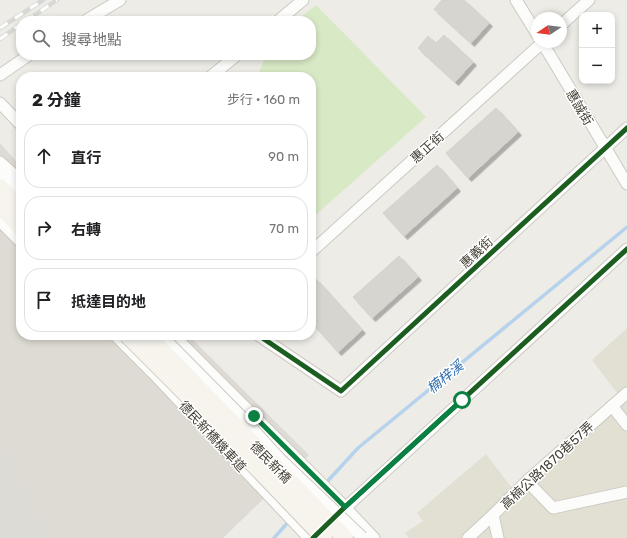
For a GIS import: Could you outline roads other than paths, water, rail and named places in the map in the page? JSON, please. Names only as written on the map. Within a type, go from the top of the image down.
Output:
[{"type":"street","points":[[93,16],[120,0]]},
{"type":"street","points":[[284,16],[304,0]]},
{"type":"street","points":[[516,0],[531,24]]},
{"type":"street","points":[[567,20],[589,0]]},
{"type":"street","name":"惠正街","points":[[316,247],[535,48]]},
{"type":"street","name":"惠誠街","points":[[546,48],[627,184]]},
{"type":"street","points":[[0,76],[22,60]]},
{"type":"street","points":[[216,72],[231,60]]},
{"type":"street","points":[[0,103],[16,120]]},
{"type":"street","name":"惠義街","points":[[265,340],[340,392],[627,128]]},
{"type":"street","points":[[0,162],[16,176]]},
{"type":"street","points":[[0,174],[16,189]]},
{"type":"street","points":[[0,187],[16,204]]},
{"type":"street","points":[[0,206],[16,223]]},
{"type":"street","points":[[0,221],[16,237]]},
{"type":"street","points":[[313,538],[341,503],[627,249]]},
{"type":"street","name":"德民新橋機車道","points":[[120,340],[309,538]]},
{"type":"street","name":"德民新橋","points":[[132,340],[324,538]]},
{"type":"street","name":"德民新橋","points":[[152,340],[345,538]]},
{"type":"street","points":[[166,340],[240,415],[280,459],[363,538]]},
{"type":"street","points":[[178,340],[374,538]]},
{"type":"street","name":"高楠公路1870巷57弄","points":[[468,538],[527,481],[627,393]]},
{"type":"street","points":[[612,406],[627,426]]},
{"type":"street","points":[[527,481],[553,508],[627,492]]},
{"type":"street","points":[[493,515],[498,538]]},
{"type":"waterway","name":"楠梓溪","points":[[325,484],[358,448],[627,227]]},
{"type":"waterway","name":"楠梓溪","points":[[274,538],[290,520]]},
{"type":"railway","points":[[18,16],[43,0]]},
{"type":"railway","points":[[33,16],[57,0]]},
{"type":"railway","points":[[0,28],[16,18]]},
{"type":"railway","points":[[0,39],[16,28]]}]
